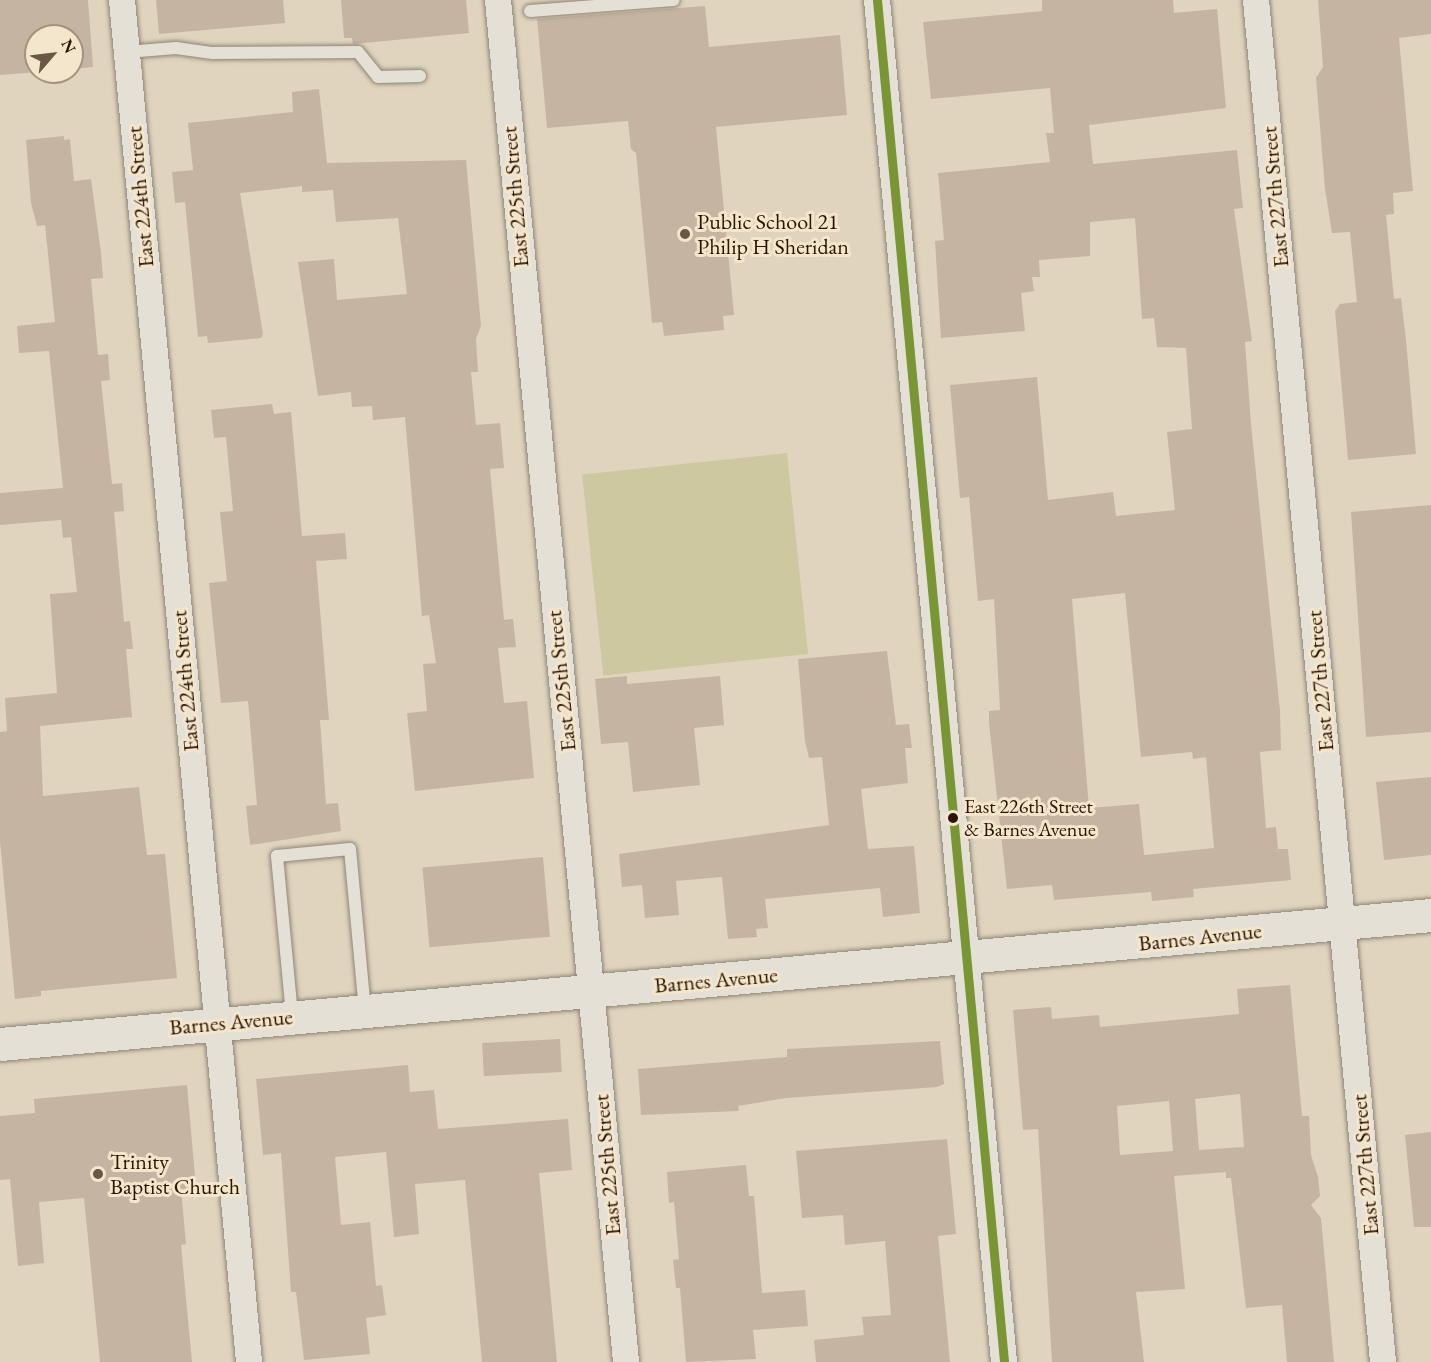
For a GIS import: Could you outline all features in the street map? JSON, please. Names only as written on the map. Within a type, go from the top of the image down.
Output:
[{"type":"street","name":"East 224th Street","points":[[122,0],[249,1362]]},
{"type":"street","name":"East 225th Street","points":[[498,0],[626,1362]]},
{"type":"street","points":[[877,0],[1004,1362]]},
{"type":"street","name":"East 227th Street","points":[[1256,0],[1383,1362]]},
{"type":"street","name":"Barnes Avenue","points":[[0,1044],[591,990],[967,960],[1431,915]]},
{"type":"lane","points":[[530,11],[674,0]]},
{"type":"lane","points":[[127,52],[176,48],[213,53],[358,52],[378,77],[420,76]]},
{"type":"lane","points":[[292,1016],[277,856],[350,849],[365,1010]]},
{"type":"shaded area","points":[[787,453],[808,654],[603,675],[582,475]]},
{"type":"building","points":[[0,0],[88,0],[93,67],[84,68],[84,24],[24,24],[24,73],[0,75]]},
{"type":"building","points":[[156,0],[283,0],[285,23],[159,34]]},
{"type":"building","points":[[341,0],[466,0],[469,33],[353,44],[352,38],[344,38]]},
{"type":"building","points":[[1042,0],[1173,0],[1174,13],[1217,9],[1226,108],[1089,125],[1093,164],[1237,150],[1243,208],[1234,209],[1252,341],[1245,342],[1251,424],[1280,711],[1281,750],[1260,752],[1266,828],[1276,827],[1278,849],[1288,849],[1291,880],[1193,889],[1194,897],[1152,901],[1151,892],[1054,900],[1052,885],[1007,889],[989,723],[989,711],[1000,710],[994,599],[978,601],[969,497],[960,498],[950,385],[1037,377],[1048,500],[1113,492],[1116,516],[1175,510],[1167,432],[1192,429],[1186,348],[1157,347],[1154,318],[1142,319],[1135,218],[1090,222],[1090,256],[1039,260],[1040,277],[1032,277],[1034,291],[1021,293],[1025,331],[941,338],[935,241],[944,240],[938,173],[1050,162],[1046,133],[1054,133],[1050,88],[931,99],[923,22],[1042,11]],"holes":[[[1125,593],[1141,757],[1192,752],[1193,759],[1206,757],[1214,848],[1144,855],[1139,804],[1089,808],[1072,599]]]},
{"type":"building","points":[[1318,0],[1431,0],[1431,34],[1399,38],[1413,191],[1393,193],[1394,214],[1386,215],[1394,299],[1401,298],[1416,454],[1348,460],[1335,311],[1340,304],[1357,302],[1350,232],[1332,233],[1325,189],[1316,78],[1323,67]]},
{"type":"building","name":"Public School 21 Philip H Sheridan","points":[[705,6],[709,47],[840,35],[847,115],[716,127],[734,315],[723,316],[724,330],[664,336],[662,322],[652,323],[636,153],[631,149],[628,121],[547,128],[537,19]]},
{"type":"building","points":[[319,89],[327,163],[466,160],[481,326],[476,339],[478,372],[471,372],[476,425],[500,423],[504,468],[490,469],[504,620],[513,619],[516,647],[498,648],[504,703],[527,701],[534,778],[415,791],[407,713],[427,711],[423,664],[436,663],[429,615],[422,616],[405,417],[373,420],[372,406],[352,407],[351,392],[318,396],[298,262],[334,259],[337,300],[407,294],[398,218],[336,222],[333,190],[302,192],[302,186],[240,193],[263,334],[261,338],[208,343],[207,336],[198,337],[185,202],[175,203],[172,172],[193,170],[188,123],[293,112],[292,92]]},
{"type":"building","points":[[64,136],[64,140],[70,139],[74,181],[91,179],[101,253],[103,278],[91,279],[98,355],[108,354],[110,380],[101,381],[112,484],[122,483],[124,511],[114,512],[124,622],[130,621],[133,649],[126,649],[132,717],[40,726],[43,796],[139,787],[147,855],[165,854],[177,978],[41,991],[41,996],[15,999],[0,841],[0,732],[7,731],[5,698],[57,693],[50,594],[77,592],[71,537],[63,538],[61,520],[0,525],[0,493],[63,488],[49,351],[19,353],[17,326],[55,322],[45,225],[37,226],[31,203],[26,140]]},
{"type":"building","points":[[272,404],[274,414],[291,412],[302,536],[345,533],[347,559],[316,561],[329,720],[320,720],[326,804],[338,803],[341,831],[250,845],[246,806],[257,805],[248,701],[221,703],[209,583],[227,581],[220,512],[233,511],[226,437],[214,438],[211,410]]},
{"type":"building","points":[[1431,505],[1431,732],[1366,737],[1351,512]]},
{"type":"building","points":[[887,651],[896,725],[909,724],[912,748],[905,748],[908,783],[861,789],[868,849],[914,846],[920,913],[883,917],[880,888],[765,899],[768,928],[756,929],[757,937],[728,939],[722,877],[676,881],[679,915],[645,918],[642,885],[622,887],[619,854],[829,825],[822,757],[809,758],[805,741],[798,659]]},
{"type":"building","points":[[627,676],[627,684],[720,676],[724,725],[694,728],[700,785],[633,792],[628,742],[601,744],[595,679]]},
{"type":"building","points":[[1431,777],[1431,855],[1384,860],[1376,782]]},
{"type":"building","points":[[543,857],[550,937],[429,947],[422,868]]},
{"type":"building","points":[[1290,985],[1302,1116],[1309,1116],[1311,1155],[1318,1177],[1320,1196],[1311,1205],[1321,1218],[1334,1362],[1287,1362],[1282,1305],[1246,1308],[1231,1178],[1226,1178],[1226,1172],[1174,1176],[1185,1289],[1136,1292],[1144,1362],[1052,1362],[1038,1129],[1023,1130],[1013,1010],[1051,1007],[1052,1019],[1099,1015],[1100,1027],[1239,1014],[1237,989]],"holes":[[[1240,1094],[1244,1147],[1199,1150],[1195,1099]],[[1169,1101],[1173,1151],[1120,1155],[1117,1106]]]},
{"type":"building","points":[[560,1039],[562,1072],[484,1076],[482,1043]]},
{"type":"building","points":[[940,1041],[944,1084],[937,1087],[786,1098],[738,1106],[739,1111],[641,1115],[638,1069],[787,1057],[787,1049]]},
{"type":"building","points":[[408,1065],[410,1092],[434,1090],[438,1129],[568,1119],[572,1170],[539,1173],[557,1362],[482,1362],[465,1180],[415,1184],[419,1234],[394,1237],[386,1152],[335,1157],[341,1225],[370,1222],[376,1286],[382,1285],[386,1315],[366,1318],[370,1354],[304,1360],[296,1292],[291,1292],[281,1153],[263,1155],[256,1079]]},
{"type":"building","points":[[187,1085],[196,1188],[181,1189],[186,1244],[181,1245],[192,1362],[100,1362],[84,1198],[39,1202],[44,1263],[18,1266],[10,1179],[0,1180],[0,1116],[35,1113],[34,1099]]},
{"type":"building","points":[[1431,1132],[1431,1227],[1414,1227],[1405,1135]]},
{"type":"building","points":[[947,1139],[956,1234],[938,1236],[950,1362],[816,1362],[814,1340],[864,1335],[862,1317],[891,1315],[885,1241],[845,1245],[843,1215],[802,1218],[796,1151]]},
{"type":"building","points":[[746,1165],[749,1196],[754,1196],[762,1293],[805,1290],[808,1326],[753,1330],[756,1359],[686,1362],[680,1288],[676,1288],[673,1260],[679,1259],[674,1202],[669,1203],[667,1172]]},
{"type":"transit line","points":[[877,0],[1004,1362]]},
{"type":"place","name":"Public School 21 Philip H Sheridan","points":[[685,234]]},
{"type":"place","name":"East 226th Street & Barnes Avenue","points":[[953,818]]},
{"type":"place","name":"Trinity Baptist Church","points":[[98,1174]]}]
